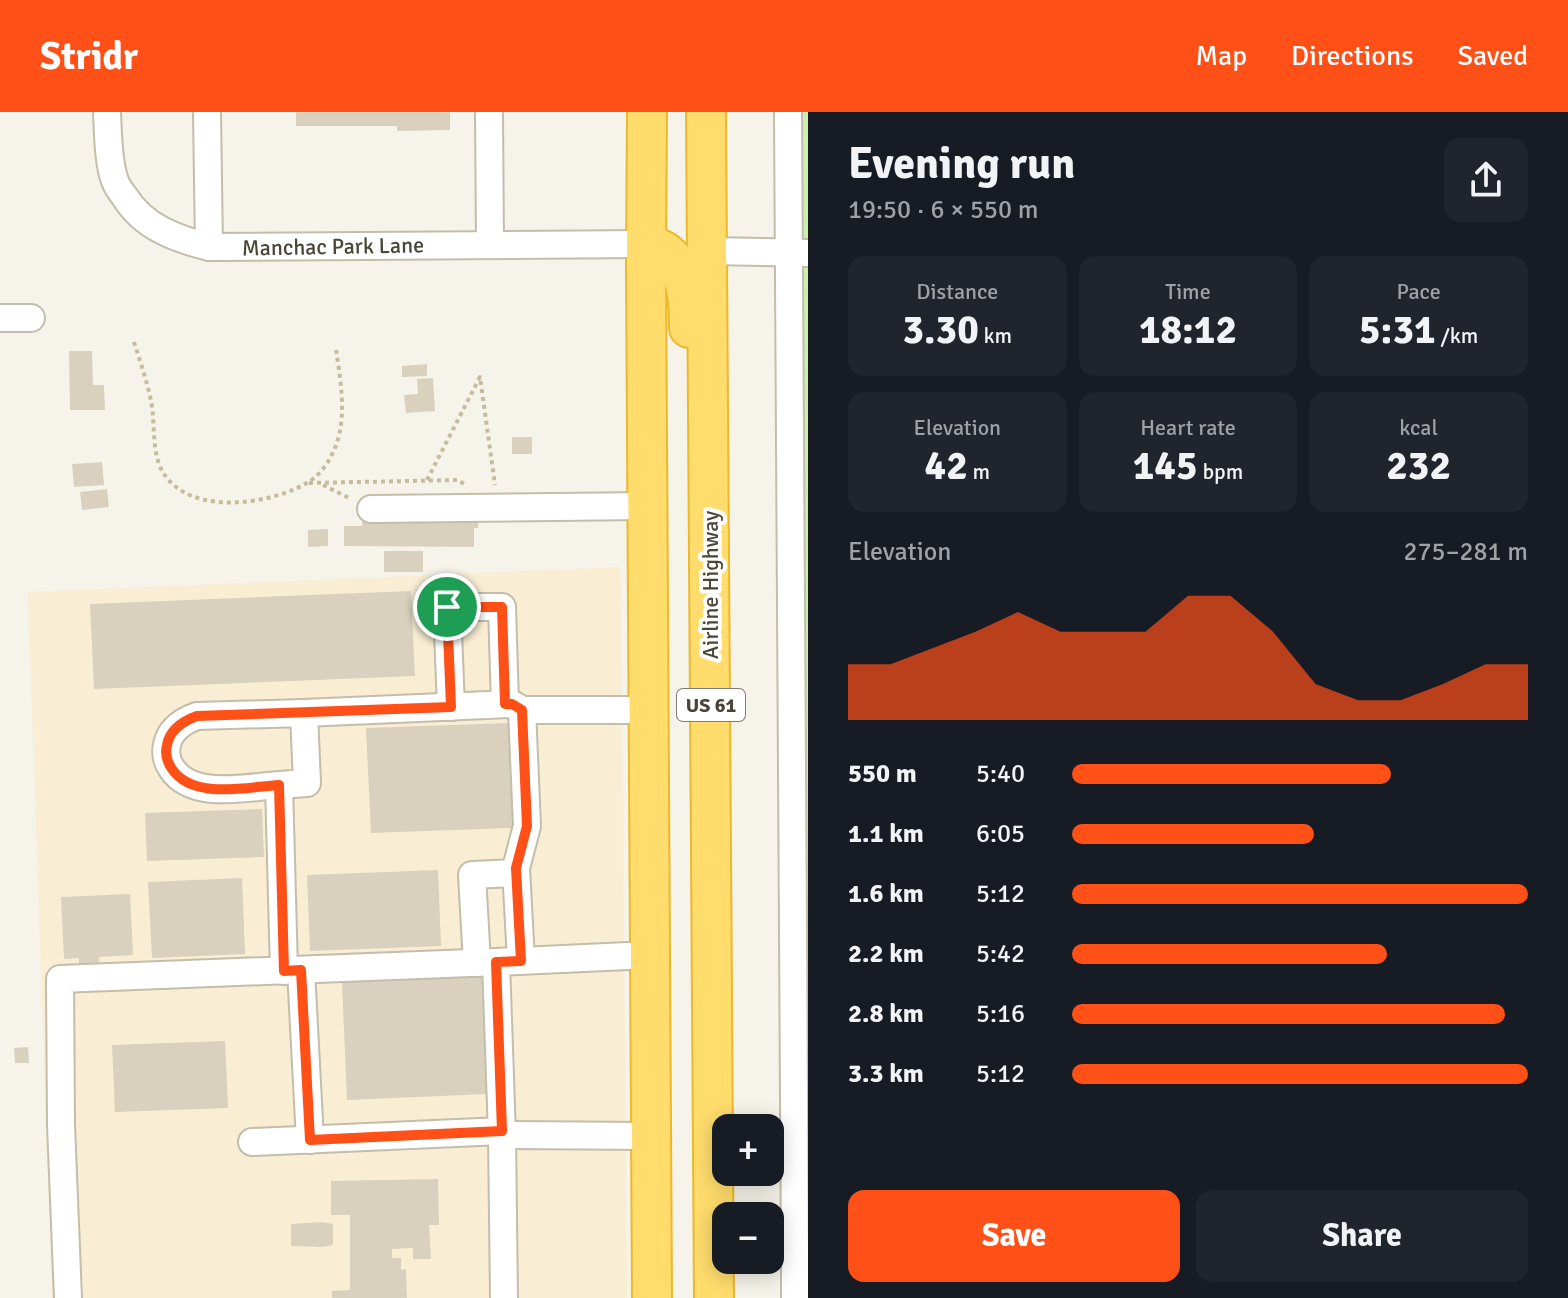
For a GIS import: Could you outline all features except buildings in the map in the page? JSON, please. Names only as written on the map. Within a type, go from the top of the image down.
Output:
[{"type":"highway","name":"US 61","points":[[647,112],[652,1298]]},
{"type":"highway","points":[[654,112],[667,215],[674,231],[684,242],[708,251]]},
{"type":"highway","name":"Airline Highway","points":[[706,112],[713,1114]]},
{"type":"highway","points":[[646,244],[665,252],[677,266],[689,305],[690,527],[711,834]]},
{"type":"highway","points":[[651,1136],[712,1140]]},
{"type":"highway","name":"Airline Highway","points":[[713,1186],[714,1298]]},
{"type":"street","name":"Manchac Park Lane","points":[[107,112],[115,182],[131,208],[155,228],[187,242],[209,247],[646,244]]},
{"type":"street","points":[[207,112],[209,247]]},
{"type":"street","points":[[489,112],[490,244]]},
{"type":"street","points":[[788,112],[798,253],[802,1260],[795,1298]]},
{"type":"street","points":[[708,251],[798,253]]},
{"type":"street","points":[[0,318],[31,318]]},
{"type":"street","points":[[371,509],[648,506]]},
{"type":"street","points":[[451,707],[447,607],[502,607],[527,826],[498,962],[504,1298]]},
{"type":"street","points":[[304,713],[307,783],[207,789],[192,786],[169,764],[167,741],[175,728],[197,716],[451,707],[649,710]]},
{"type":"street","points":[[279,785],[310,1140]]},
{"type":"street","points":[[498,962],[472,875],[516,873]]},
{"type":"street","points":[[68,1298],[61,1125],[60,979],[650,955]]},
{"type":"street","points":[[252,1142],[502,1133],[651,1136]]},
{"type":"path","points":[[134,342],[151,400],[160,469],[168,481],[186,493],[230,503],[285,493],[313,480],[330,459],[341,424],[342,399],[336,349]]},
{"type":"path","points":[[427,480],[480,377],[498,507]]},
{"type":"path","points":[[320,483],[371,509]]},
{"type":"shaded area","points":[[621,567],[627,1298],[52,1298],[28,592]]},
{"type":"green space","points":[[793,112],[808,112],[808,1298]]},
{"type":"route","points":[[447,607],[502,607],[505,704],[522,710],[527,826],[516,868],[521,961],[496,962],[502,1131],[310,1140],[301,970],[284,971],[279,785],[207,789],[192,786],[169,764],[167,741],[175,728],[197,716],[451,707],[447,607]]}]
